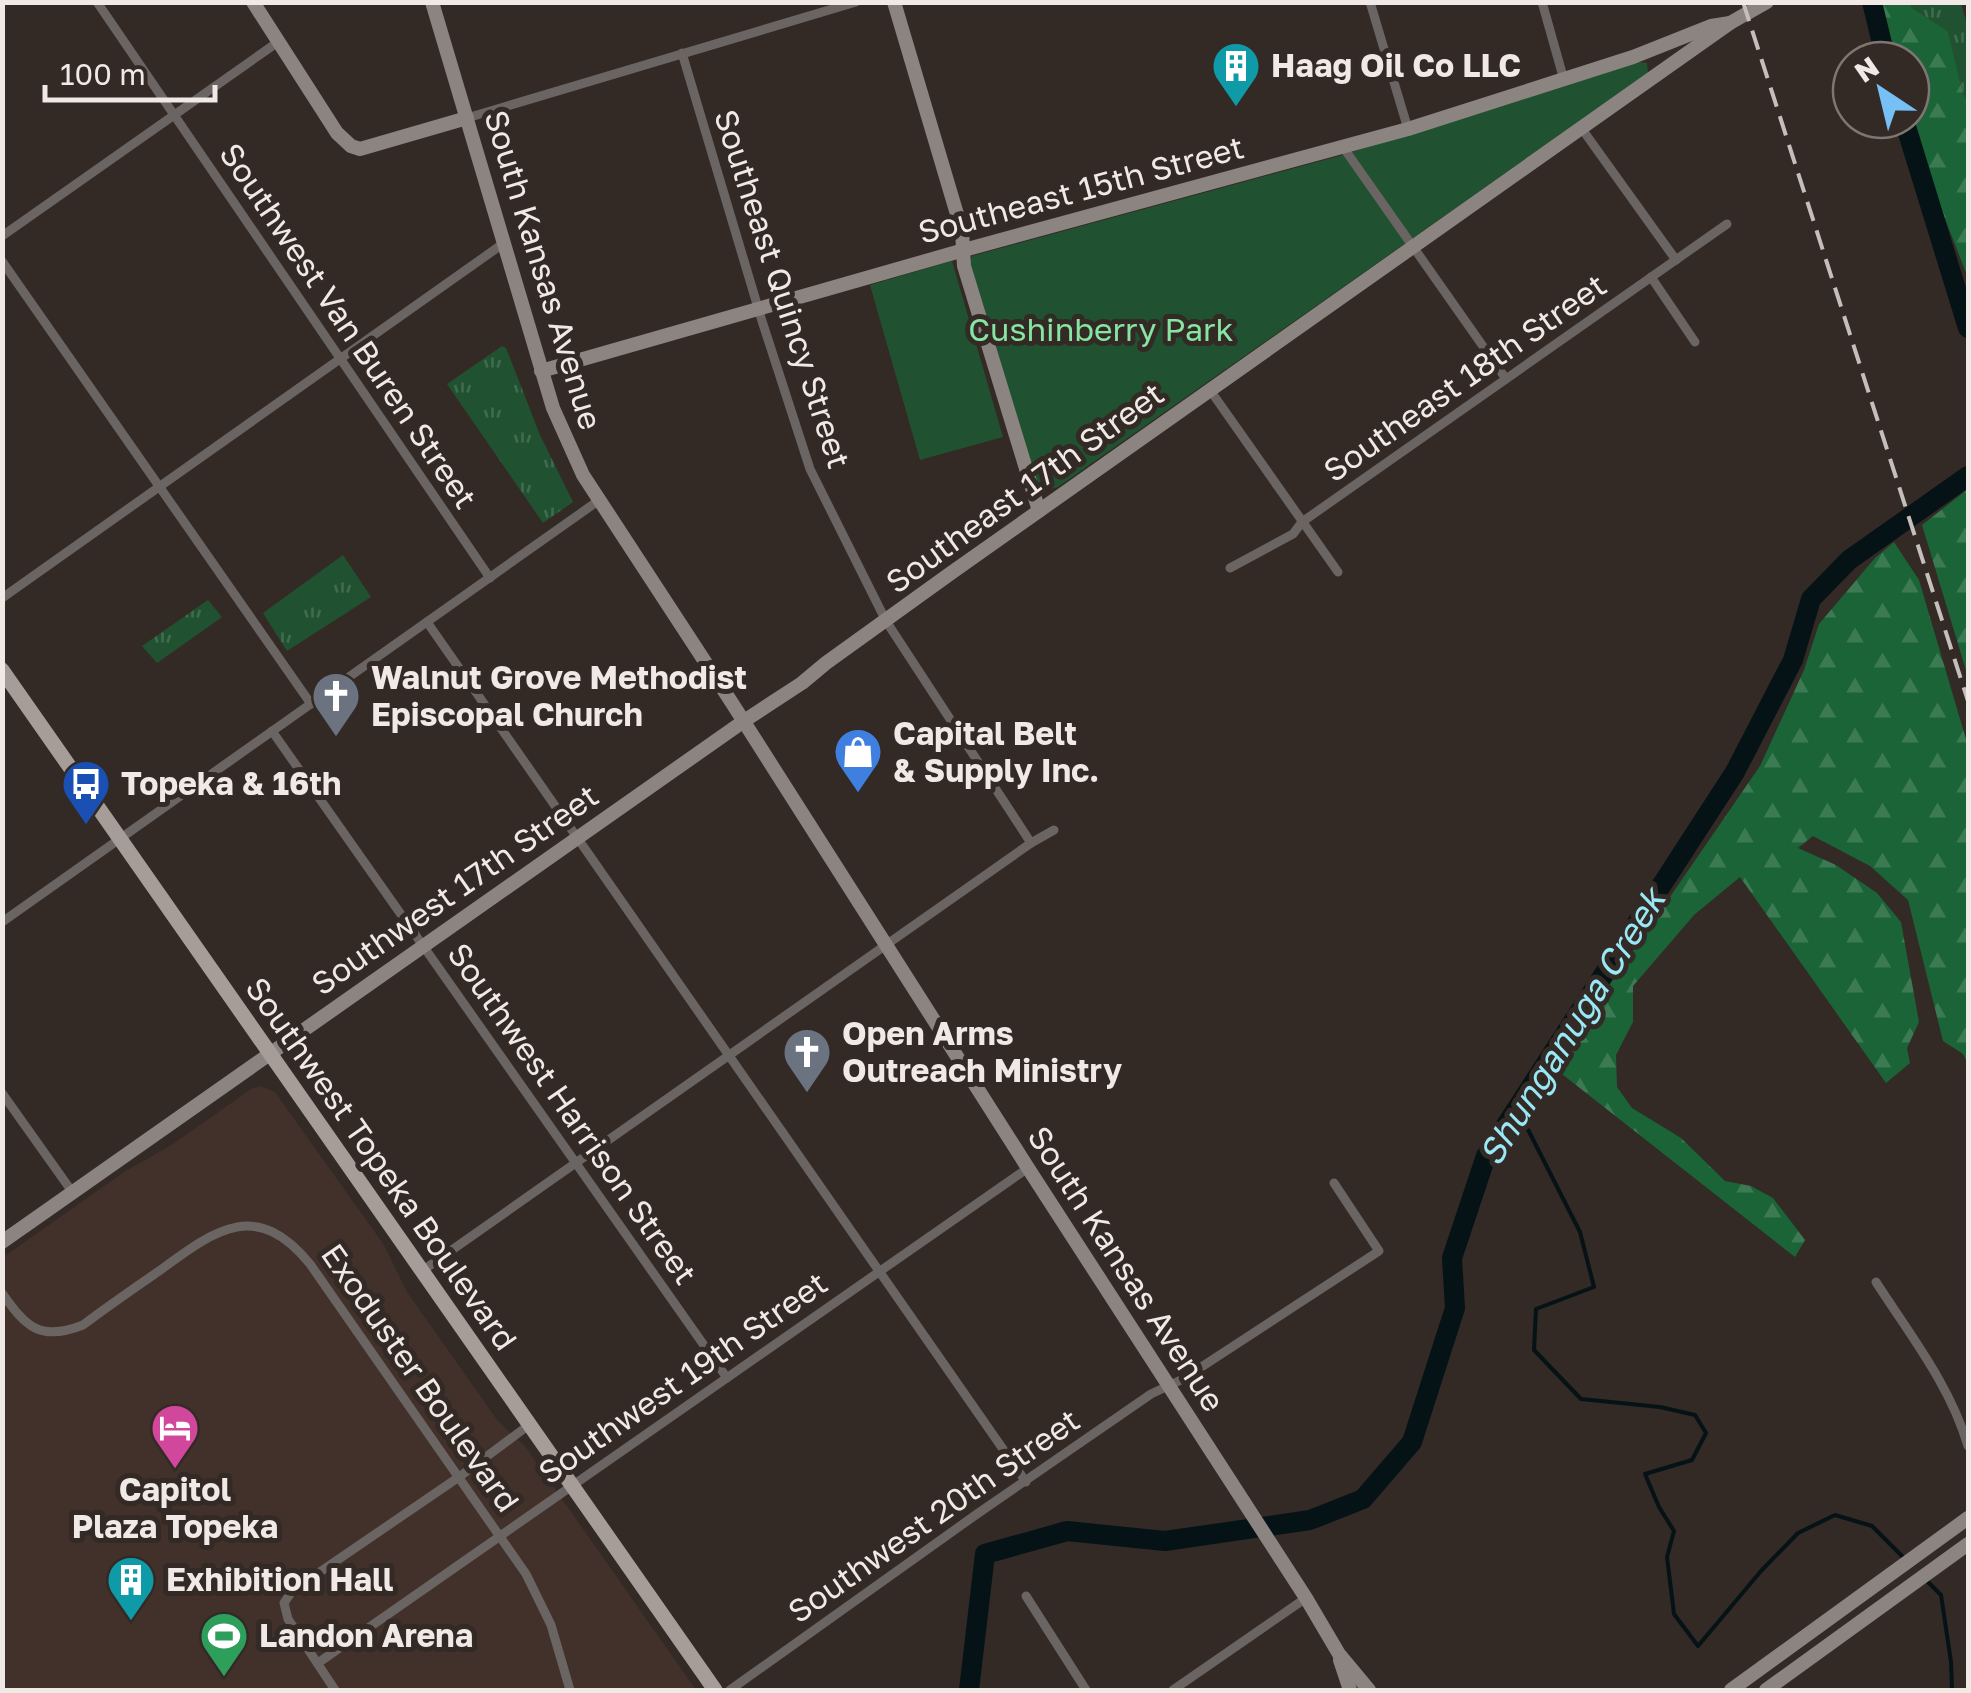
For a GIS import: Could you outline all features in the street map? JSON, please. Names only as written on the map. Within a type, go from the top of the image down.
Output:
[{"type":"main road","points":[[253,2],[337,133],[354,148],[467,118]]},
{"type":"main road","name":"South Kansas Avenue","points":[[432,2],[553,408],[598,502],[744,721],[1339,1654],[1369,1690]]},
{"type":"main road","points":[[894,2],[962,231],[964,266],[1039,511]]},
{"type":"main road","name":"Southeast 15th Street","points":[[541,371],[1408,129],[1564,80],[1711,26],[1730,23],[1767,2]]},
{"type":"main road","name":"Southeast 17th Street","points":[[744,721],[1730,23]]},
{"type":"main road","points":[[1632,56],[1646,56],[1666,69]]},
{"type":"main road","name":"Southwest Topeka Boulevard","points":[[2,670],[715,1690]]},
{"type":"main road","name":"Southwest 17th Street","points":[[2,1242],[744,721]]},
{"type":"main road","points":[[1730,1690],[1968,1518]]},
{"type":"main road","points":[[1766,1690],[1968,1544]]},
{"type":"main road","name":"South Kansas Avenue","points":[[1339,1654],[1350,1690]]},
{"type":"street","name":"Southwest Van Buren Street","points":[[97,2],[490,578]]},
{"type":"street","points":[[467,118],[856,2]]},
{"type":"street","points":[[1370,2],[1408,129]]},
{"type":"street","points":[[1542,2],[1564,80]]},
{"type":"street","points":[[2,236],[278,42]]},
{"type":"street","name":"Southeast Quincy Street","points":[[682,54],[810,469],[886,621],[1031,844]]},
{"type":"street","points":[[1582,129],[1676,260]]},
{"type":"street","points":[[1343,147],[1506,380]]},
{"type":"street","name":"Southeast 18th Street","points":[[1230,568],[1293,534],[1302,522],[1727,224]]},
{"type":"street","points":[[2,598],[504,243]]},
{"type":"street","points":[[2,261],[311,704]]},
{"type":"street","points":[[1651,278],[1696,342]]},
{"type":"street","points":[[1210,390],[1338,572]]},
{"type":"street","points":[[2,922],[598,502]]},
{"type":"street","points":[[426,622],[1026,1482]]},
{"type":"street","name":"Southwest Harrison Street","points":[[272,731],[726,1378]]},
{"type":"street","points":[[422,1271],[1054,830]]},
{"type":"street","points":[[2,1092],[73,1193]]},
{"type":"street","name":"Southwest 19th Street","points":[[318,1664],[1028,1168]]},
{"type":"street","name":"Southwest 20th Street","points":[[730,1690],[1151,1394],[1182,1379],[1379,1251],[1334,1183]]},
{"type":"street","name":"Exoduster Boulevard","points":[[2,1293],[20,1319],[29,1325],[51,1332],[70,1330],[84,1325],[216,1232],[250,1226],[286,1238],[310,1264],[526,1574],[544,1607],[570,1690]]},
{"type":"street","points":[[1876,1282],[1938,1376],[1968,1446]]},
{"type":"street","points":[[335,1690],[284,1610],[292,1591],[530,1425]]},
{"type":"street","points":[[1026,1596],[1086,1690]]},
{"type":"street","points":[[1173,1690],[1306,1598]]},
{"type":"shaded area","points":[[260,1086],[275,1092],[384,1245],[407,1292],[498,1421],[525,1446],[696,1690],[3,1690],[2,1258],[124,1172]]},
{"type":"green space","points":[[1881,3],[1910,3],[1948,31],[1968,101],[1968,278],[1919,140],[1931,140],[1931,40],[1891,40]]},
{"type":"green space","points":[[1910,3],[1961,3],[1968,28],[1968,101],[1948,31]]},
{"type":"green space","name":"Cushinberry Park","points":[[1639,62],[1647,63],[1648,73],[1058,487],[1046,490],[1035,482],[969,264],[972,256],[1339,156]]},
{"type":"green space","points":[[952,261],[1003,437],[920,460],[870,285]]},
{"type":"green space","points":[[502,346],[573,502],[543,523],[447,384]]},
{"type":"green space","points":[[1968,489],[1968,677],[1922,525]]},
{"type":"green space","points":[[1894,542],[1919,580],[1968,746],[1968,1064],[1963,1054],[1943,1041],[1908,900],[1870,866],[1813,836],[1798,848],[1836,865],[1877,893],[1901,922],[1919,1022],[1907,1048],[1910,1063],[1886,1083],[1740,877],[1694,915],[1633,986],[1633,1022],[1616,1055],[1617,1087],[1632,1108],[1681,1138],[1725,1181],[1751,1186],[1773,1198],[1805,1240],[1795,1257],[1553,1067],[1760,766],[1804,670],[1819,624],[1875,558]]},
{"type":"green space","points":[[343,555],[371,597],[287,651],[263,613]]},
{"type":"green space","points":[[208,600],[222,617],[157,663],[142,646]]},
{"type":"waterway","name":"Shunganuga Creek","points":[[1872,2],[1881,40]]},
{"type":"waterway","name":"Shunganuga Creek","points":[[1910,140],[1968,328]]},
{"type":"waterway","name":"Shunganuga Creek","points":[[969,1690],[985,1554],[1067,1531],[1165,1541],[1310,1520],[1363,1499],[1412,1442],[1455,1308],[1452,1258],[1486,1156],[1735,772],[1793,660],[1811,599],[1849,560],[1968,476]]},
{"type":"waterway","points":[[1517,1108],[1580,1232],[1594,1287],[1536,1309],[1534,1350],[1581,1399],[1660,1407],[1695,1415],[1706,1433],[1692,1460],[1645,1474],[1674,1531],[1667,1557],[1674,1614],[1698,1646],[1798,1533],[1835,1515],[1872,1526],[1904,1558]]},
{"type":"waterway","points":[[1925,1579],[1941,1595],[1952,1690]]},
{"type":"railway","points":[[1743,2],[1968,701]]},
{"type":"place","name":"Haag Oil Co LLC","points":[[1236,108]]},
{"type":"place","name":"Walnut Grove Methodist Episcopal Church","points":[[336,738]]},
{"type":"place","name":"Capital Belt & Supply Inc.","points":[[858,794]]},
{"type":"place","name":"Topeka & 16th","points":[[86,826]]},
{"type":"place","name":"Open Arms Outreach Ministry","points":[[807,1094]]},
{"type":"place","name":"Capitol Plaza Topeka","points":[[175,1470]]},
{"type":"place","name":"Exhibition Hall","points":[[131,1622]]},
{"type":"place","name":"Landon Arena","points":[[224,1678]]}]
